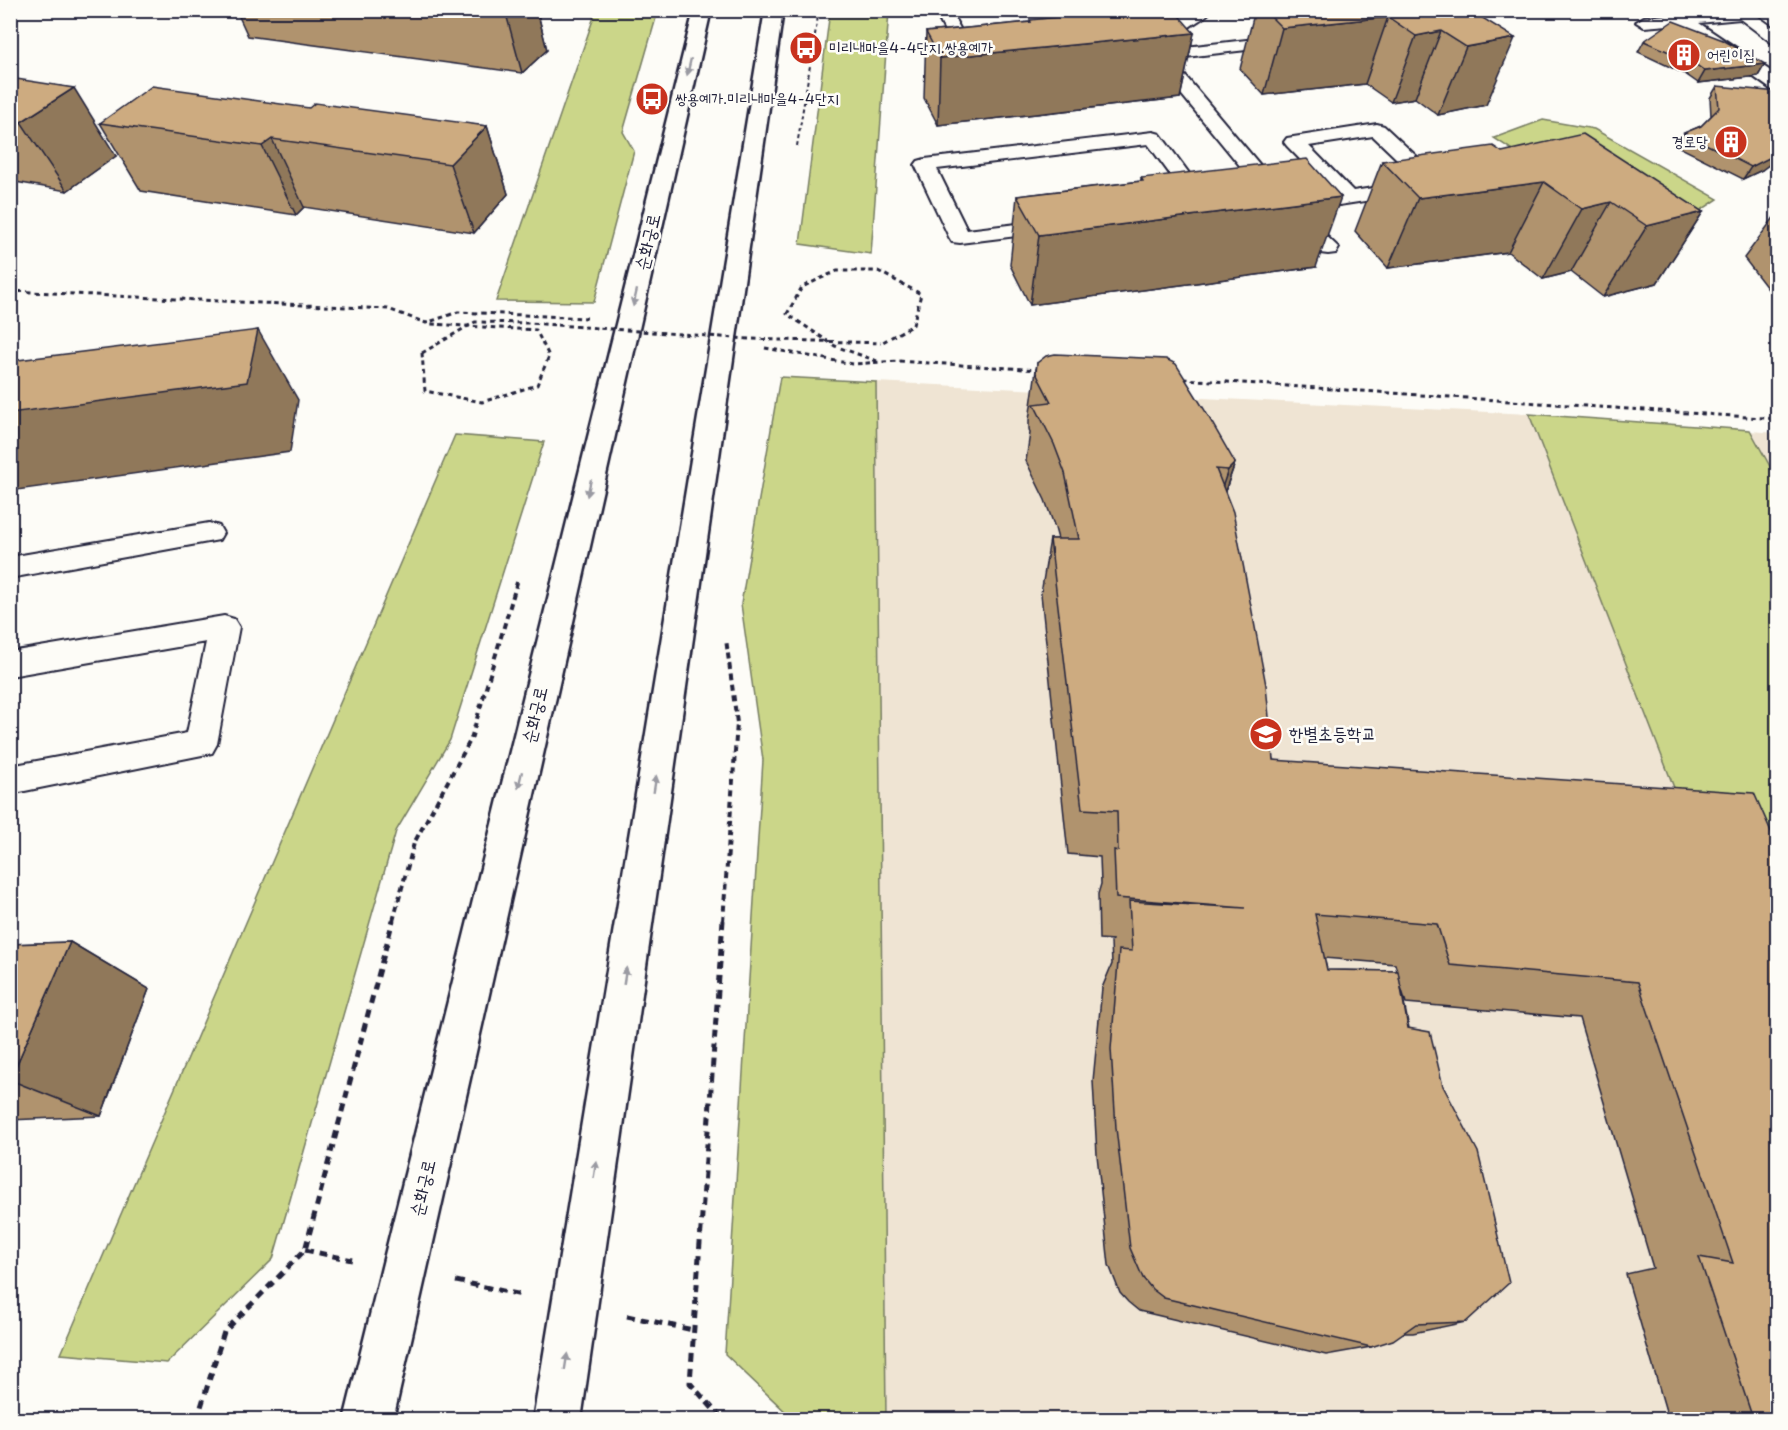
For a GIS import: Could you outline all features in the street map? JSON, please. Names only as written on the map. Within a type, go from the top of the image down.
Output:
[{"type":"street","name":"순화궁로","points":[[368,1419],[703,10]]},
{"type":"street","points":[[557,1419],[774,10]]},
{"type":"lane","points":[[942,10],[969,63],[993,61]]},
{"type":"lane","points":[[1204,10],[1179,22],[1163,48],[1168,67],[1280,203],[1328,248]]},
{"type":"lane","points":[[1644,22],[1675,14],[1741,12],[1778,39]]},
{"type":"lane","points":[[1675,14],[1778,86]]},
{"type":"lane","points":[[1163,48],[1304,38]]},
{"type":"lane","points":[[1252,201],[1280,203],[1349,198],[1436,185],[1377,130],[1294,142],[1349,198]]},
{"type":"lane","points":[[1076,222],[960,237],[925,165],[1153,138],[1204,207]]},
{"type":"lane","points":[[1181,210],[1228,204]]},
{"type":"lane","points":[[10,568],[209,533]]},
{"type":"lane","points":[[10,664],[224,627],[201,744],[10,780]]},
{"type":"path","points":[[796,152],[819,10]]},
{"type":"path","points":[[10,291],[387,309],[426,323],[459,325],[470,326],[481,327],[492,327],[525,330],[536,330],[549,356],[537,385],[482,402],[425,391],[422,353],[467,328],[476,322],[749,339],[793,340],[826,341],[837,342],[881,343],[913,325],[921,294],[878,271],[837,271],[802,287],[787,314],[825,340],[835,346],[880,362]]},
{"type":"path","points":[[426,323],[458,312],[597,319],[594,330]]},
{"type":"path","points":[[762,337],[760,348],[853,364],[898,361],[1040,370]]},
{"type":"path","points":[[1183,380],[1778,419]]},
{"type":"path","points":[[197,1419],[224,1332],[305,1250],[414,843],[471,739],[521,568]]},
{"type":"path","points":[[723,1419],[690,1383],[737,723],[725,630]]},
{"type":"path","points":[[305,1250],[693,1330]]},
{"type":"shaded area","name":"한별초등학교","points":[[876,382],[1529,414],[1777,1053],[1777,1419],[886,1419]]},
{"type":"shaded area","points":[[1750,431],[1777,433],[1777,479]]},
{"type":"green space","points":[[596,11],[658,11],[623,132],[634,151],[594,302],[496,301]]},
{"type":"green space","points":[[830,11],[889,11],[871,254],[800,244]]},
{"type":"green space","points":[[1543,120],[1594,129],[1718,199],[1653,242],[1494,138]]},
{"type":"green space","points":[[780,377],[876,382],[886,1419],[806,1420],[791,1417],[725,1354],[763,760],[741,604]]},
{"type":"green space","points":[[1529,414],[1750,430],[1777,479],[1777,1053]]},
{"type":"green space","points":[[455,435],[544,442],[450,740],[396,831],[273,1259],[167,1363],[61,1354]]},
{"type":"building","points":[[1125,10],[1174,10],[1194,33],[940,58],[926,32],[1031,22],[1030,20]]},
{"type":"building","points":[[1264,10],[1470,10],[1515,38],[1466,47],[1441,31],[1416,36],[1388,17],[1282,28]]},
{"type":"building","points":[[1673,21],[1723,40],[1765,64],[1705,71],[1692,62],[1644,41]]},
{"type":"building","points":[[10,78],[74,88],[21,122],[10,120]]},
{"type":"building","points":[[152,86],[309,108],[315,103],[487,126],[450,164],[272,139],[262,146],[100,123]]},
{"type":"building","name":"경로당","points":[[1717,86],[1778,92],[1778,152],[1751,167],[1684,133],[1701,126],[1719,108]]},
{"type":"building","points":[[1583,134],[1703,212],[1647,226],[1611,202],[1582,209],[1544,182],[1418,198],[1382,161],[1493,146],[1502,152]]},
{"type":"building","points":[[1307,159],[1341,197],[1039,235],[1017,196],[1143,181],[1141,178]]},
{"type":"building","points":[[258,330],[247,382],[10,413],[10,361]]},
{"type":"building","points":[[1055,354],[1166,359],[1176,364],[1235,463],[1228,470],[1216,469],[1233,512],[1266,685],[1273,760],[1754,793],[1778,847],[1778,1418],[1752,1416],[1699,1257],[1733,1263],[1638,982],[1450,965],[1437,924],[1315,914],[1327,970],[1398,971],[1408,1028],[1430,1032],[1443,1086],[1478,1152],[1509,1283],[1466,1322],[1416,1324],[1393,1340],[1371,1347],[1164,1298],[1143,1278],[1130,1248],[1116,1128],[1111,1049],[1119,950],[1132,951],[1129,901],[1245,908],[1116,898],[1114,850],[1118,851],[1117,811],[1082,809],[1050,539],[1079,539],[1065,473],[1054,444],[1034,404],[1051,402],[1036,373],[1037,363],[1046,356]]},
{"type":"building","points":[[70,942],[10,1080],[10,944]]},
{"type":"place","name":"미리내마을4-4단지.쌍용예가","points":[[806,48]]},
{"type":"place","name":"어린이집","points":[[1684,55]]},
{"type":"place","name":"쌍용예가.미리내마을4-4단지","points":[[652,99]]},
{"type":"place","name":"경로당","points":[[1731,142]]},
{"type":"place","name":"한별초등학교","points":[[1266,734]]}]
